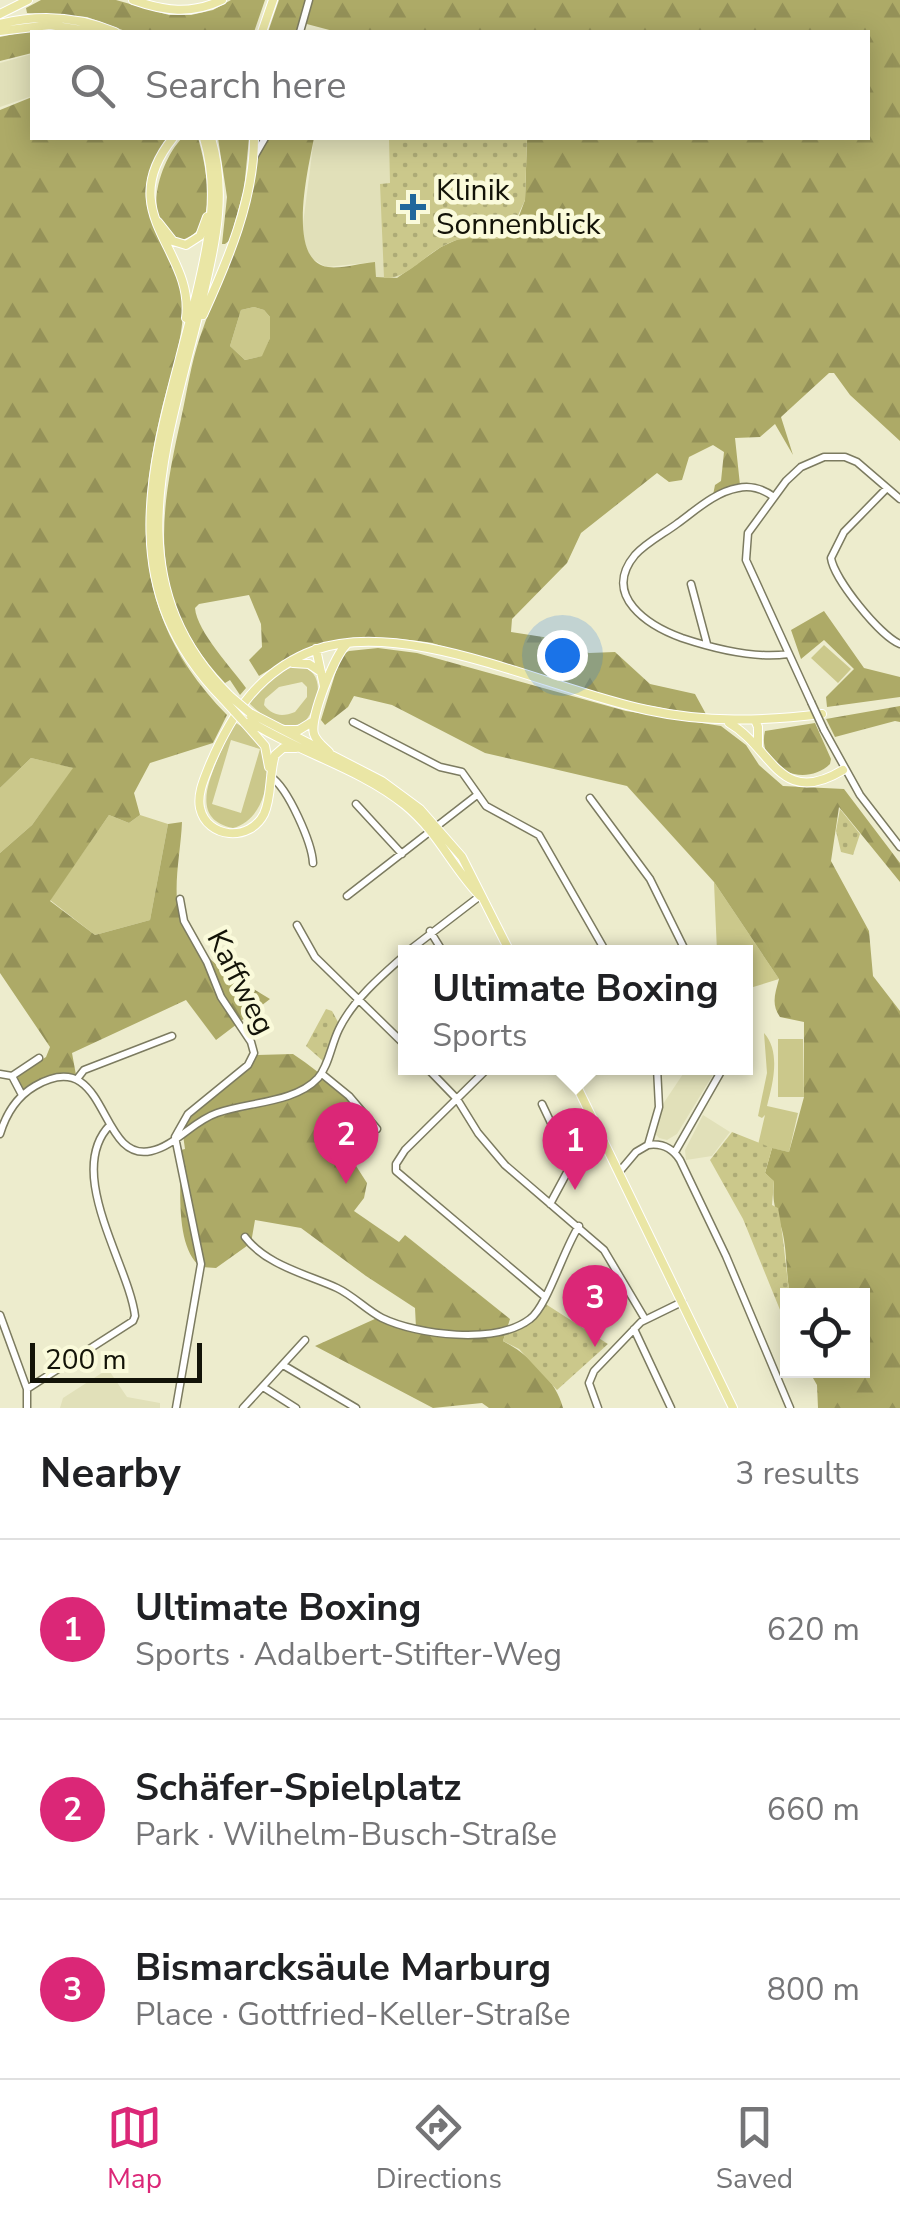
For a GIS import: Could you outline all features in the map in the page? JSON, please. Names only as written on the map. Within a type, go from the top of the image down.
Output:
[{"type":"main road","points":[[0,14],[28,0]]},
{"type":"main road","points":[[132,0],[174,11],[199,9],[222,0]]},
{"type":"main road","points":[[263,30],[273,0]]},
{"type":"main road","points":[[0,27],[11,21],[63,19],[108,30]]},
{"type":"main road","points":[[0,27],[50,25],[81,30]]},
{"type":"main road","points":[[173,140],[154,172],[152,208],[157,230],[185,288],[187,310],[181,357]]},
{"type":"main road","points":[[208,140],[212,212],[206,251],[153,482],[150,552],[159,596],[173,632],[199,672],[247,718],[296,748],[374,784],[434,827]]},
{"type":"main road","points":[[209,140],[219,178],[218,230],[162,472],[157,541],[164,584],[180,627],[226,698]]},
{"type":"main road","points":[[195,334],[242,216],[254,140]]},
{"type":"main road","points":[[152,208],[173,241],[186,245],[194,242],[206,226],[212,180]]},
{"type":"main road","points":[[296,748],[284,748],[276,755],[266,810],[251,829],[230,834],[217,830],[206,820],[200,807],[200,790],[229,721],[260,682],[320,648],[383,641],[424,646],[646,710],[725,721],[822,714]]},
{"type":"main road","points":[[326,671],[350,643]]},
{"type":"main road","points":[[270,726],[294,731],[308,726],[314,718],[326,671],[320,648]]},
{"type":"main road","points":[[288,663],[305,662],[326,671]]},
{"type":"main road","points":[[247,718],[265,746],[270,776]]},
{"type":"main road","points":[[247,718],[394,789],[468,866],[506,945]]},
{"type":"main road","points":[[314,718],[315,737],[338,760]]},
{"type":"main road","points":[[751,738],[755,720]]},
{"type":"main road","points":[[755,720],[758,748]]},
{"type":"main road","points":[[725,721],[751,738],[776,771],[793,779],[812,782],[844,770]]},
{"type":"main road","points":[[572,1075],[734,1408]]},
{"type":"street","points":[[301,30],[309,0]]},
{"type":"street","points":[[253,158],[264,140]]},
{"type":"street","points":[[900,499],[857,462],[832,456],[801,467],[753,524],[744,553],[844,770],[900,847]]},
{"type":"street","points":[[774,497],[759,488],[747,487],[722,493],[640,551],[628,566],[625,580],[628,596],[641,618],[663,631],[743,654],[788,654]]},
{"type":"street","points":[[887,488],[844,532],[836,544],[832,566],[886,635],[900,644]]},
{"type":"street","points":[[691,584],[707,645]]},
{"type":"street","points":[[354,722],[440,767],[462,772],[477,796],[494,812],[539,835],[602,945]]},
{"type":"street","points":[[270,776],[288,796],[313,863]]},
{"type":"street","points":[[347,896],[477,796]]},
{"type":"street","points":[[590,798],[650,879],[683,945]]},
{"type":"street","points":[[356,804],[402,854]]},
{"type":"street","points":[[416,945],[480,896]]},
{"type":"street","name":"Kaffweg","points":[[175,1138],[188,1114],[248,1065],[254,1053],[184,921],[180,899]]},
{"type":"street","points":[[296,925],[315,957],[398,1035]]},
{"type":"street","points":[[430,932],[438,945]]},
{"type":"street","points":[[77,1078],[97,1100],[124,1144],[140,1152],[156,1150],[195,1122],[302,1090],[322,1074],[340,1026],[398,962]]},
{"type":"street","points":[[0,1134],[22,1094],[47,1080],[77,1078],[84,1070],[172,1036]]},
{"type":"street","points":[[0,1074],[12,1076],[39,1058]]},
{"type":"street","points":[[322,1074],[349,1096],[376,1129]]},
{"type":"street","points":[[434,1075],[458,1098],[478,1133],[505,1165],[579,1226],[613,1262],[645,1320]]},
{"type":"street","points":[[481,1075],[405,1150],[396,1170],[544,1296]]},
{"type":"street","points":[[620,1171],[648,1144],[659,1108],[658,1075]]},
{"type":"street","points":[[675,1152],[718,1075]]},
{"type":"street","points":[[12,1076],[22,1094]]},
{"type":"street","points":[[542,1104],[571,1165],[550,1204]]},
{"type":"street","points":[[27,1390],[134,1318],[97,1192],[96,1148],[110,1125]]},
{"type":"street","points":[[175,1138],[201,1264],[176,1408]]},
{"type":"street","points":[[648,1144],[675,1152],[726,1256],[790,1408]]},
{"type":"street","points":[[245,1237],[260,1253],[342,1290],[378,1316],[420,1330],[468,1335],[529,1320],[537,1312],[579,1226]]},
{"type":"street","points":[[598,1408],[590,1377],[645,1320],[684,1302]]},
{"type":"street","points":[[0,1315],[27,1390],[27,1408]]},
{"type":"street","points":[[634,1329],[670,1408]]},
{"type":"street","points":[[243,1408],[306,1340]]},
{"type":"street","points":[[283,1365],[356,1408]]},
{"type":"street","points":[[263,1387],[296,1408]]},
{"type":"shaded area","points":[[30,55],[30,97],[0,107],[0,63]]},
{"type":"shaded area","name":"Klinik Sonnenblick","points":[[314,140],[526,140],[499,240],[483,239],[397,278],[376,277],[375,262],[326,267],[311,258],[303,240]]},
{"type":"shaded area","points":[[389,140],[527,140],[525,200],[509,235],[457,240],[401,275],[384,278],[380,184],[390,183]]},
{"type":"shaded area","points":[[254,307],[270,317],[270,338],[263,356],[245,360],[230,346],[241,310]]},
{"type":"shaded area","points":[[824,645],[851,669],[838,683],[811,658]]},
{"type":"shaded area","points":[[298,665],[314,674],[317,699],[304,723],[288,725],[273,721],[247,701],[280,672]],"holes":[[[302,682],[307,687],[307,697],[295,712],[278,714],[264,705],[265,699],[279,687]]]},
{"type":"shaded area","points":[[234,722],[258,742],[263,751],[267,774],[258,808],[252,817],[233,828],[212,817],[206,800],[210,779]],"holes":[[[231,740],[260,749],[241,813],[212,804]]]},
{"type":"shaded area","points":[[31,758],[74,768],[32,825],[0,853],[0,788]]},
{"type":"shaded area","points":[[840,809],[860,834],[853,855],[841,852],[836,831]]},
{"type":"shaded area","points":[[109,815],[129,823],[140,815],[168,824],[150,920],[95,935],[50,900]]},
{"type":"shaded area","points":[[714,882],[779,979],[753,987],[753,945],[717,945]]},
{"type":"shaded area","points":[[326,1009],[332,1011],[338,1022],[323,1061],[306,1046]]},
{"type":"shaded area","points":[[764,1033],[774,1058],[767,1106],[798,1113],[789,1152],[758,1145],[765,1115],[758,1116],[767,1073]]},
{"type":"shaded area","points":[[778,1039],[803,1039],[804,1097],[778,1097]]},
{"type":"shaded area","points":[[682,1075],[713,1075],[677,1134],[667,1140],[653,1131],[663,1104]]},
{"type":"shaded area","points":[[703,1115],[730,1132],[712,1156],[686,1160],[685,1150]]},
{"type":"shaded area","points":[[732,1132],[772,1148],[765,1173],[774,1181],[772,1205],[778,1208],[789,1288],[780,1288],[780,1310],[743,1219],[710,1160]]},
{"type":"shaded area","points":[[544,1303],[608,1344],[557,1390],[519,1349],[503,1341],[507,1328],[522,1325]]},
{"type":"shaded area","points":[[108,1369],[127,1397],[160,1403],[160,1408],[60,1408],[63,1398]]},
{"type":"green space","points":[[41,0],[116,0],[169,15],[191,15],[213,10],[231,0],[265,0],[255,30],[123,30],[87,17],[27,13],[26,8]]},
{"type":"green space","points":[[279,0],[900,0],[900,441],[850,395],[834,373],[829,373],[781,417],[793,455],[775,424],[760,437],[735,438],[740,485],[713,495],[715,485],[721,481],[724,452],[713,445],[689,457],[682,480],[669,482],[657,473],[581,533],[567,563],[512,619],[511,632],[556,639],[589,653],[615,652],[650,684],[695,694],[707,716],[623,701],[432,643],[406,640],[342,641],[302,653],[259,676],[249,660],[262,647],[261,624],[249,595],[195,608],[208,639],[246,688],[240,695],[200,652],[182,621],[165,558],[167,492],[192,367],[242,222],[260,140],[314,140],[303,231],[315,261],[328,267],[375,262],[376,277],[397,278],[441,247],[467,235],[483,239],[516,224],[525,200],[527,140],[870,140],[870,30],[329,30],[303,23],[301,30],[269,30]],"holes":[[[254,307],[270,317],[270,338],[262,356],[245,360],[230,346],[241,310]]]},
{"type":"green space","points":[[30,31],[30,54],[0,61],[0,37]]},
{"type":"green space","points":[[30,98],[30,140],[167,140],[152,165],[146,188],[154,227],[180,284],[183,308],[178,347],[152,455],[146,536],[150,574],[175,646],[197,681],[227,715],[213,743],[150,763],[134,793],[140,815],[129,823],[109,815],[50,901],[95,935],[150,920],[168,824],[182,822],[177,900],[188,934],[211,960],[270,999],[216,1040],[186,1000],[72,1053],[76,1075],[52,1075],[22,1090],[16,1076],[46,1057],[50,1047],[0,973],[0,853],[32,825],[73,768],[31,758],[0,788],[0,110]]},
{"type":"green space","points":[[180,140],[198,140],[207,180],[202,224],[194,234],[181,240],[160,221],[157,207],[161,176]]},
{"type":"green space","points":[[218,140],[249,140],[244,189],[230,240],[222,244],[227,197]]},
{"type":"green space","points":[[824,611],[864,668],[900,677],[900,697],[827,707],[826,697],[854,669],[824,640],[801,659],[791,630]]},
{"type":"green space","points":[[378,648],[417,653],[626,711],[721,726],[746,745],[759,765],[783,786],[844,789],[900,863],[900,882],[839,807],[831,861],[869,931],[873,976],[900,1011],[900,1408],[818,1408],[813,1378],[870,1378],[870,1288],[789,1288],[774,1182],[765,1173],[772,1148],[789,1152],[804,1097],[804,1022],[780,1017],[775,1003],[779,979],[714,882],[627,786],[485,753],[392,705],[354,696],[348,707],[325,725],[321,720],[341,655]]},
{"type":"green space","points":[[900,706],[900,722],[835,737],[826,719]]},
{"type":"green space","points":[[815,723],[830,764],[808,775],[784,771],[775,764],[764,744],[765,731]]},
{"type":"green space","points":[[293,1054],[337,1089],[375,1130],[349,1155],[367,1183],[364,1198],[354,1211],[399,1242],[405,1235],[510,1319],[503,1341],[540,1369],[563,1408],[489,1408],[482,1403],[433,1408],[315,1346],[377,1318],[416,1328],[415,1308],[301,1228],[255,1220],[251,1243],[216,1268],[201,1267],[192,1258],[181,1213],[181,1150],[185,1149],[182,1128],[257,1055]]},
{"type":"place","name":"Klinik Sonnenblick","points":[[413,207]]},
{"type":"place","name":"Schäfer-Spielplatz","points":[[346,1184]]},
{"type":"place","name":"Ultimate Boxing","points":[[575,1190]]},
{"type":"place","name":"Bismarcksäule Marburg","points":[[595,1347]]}]
